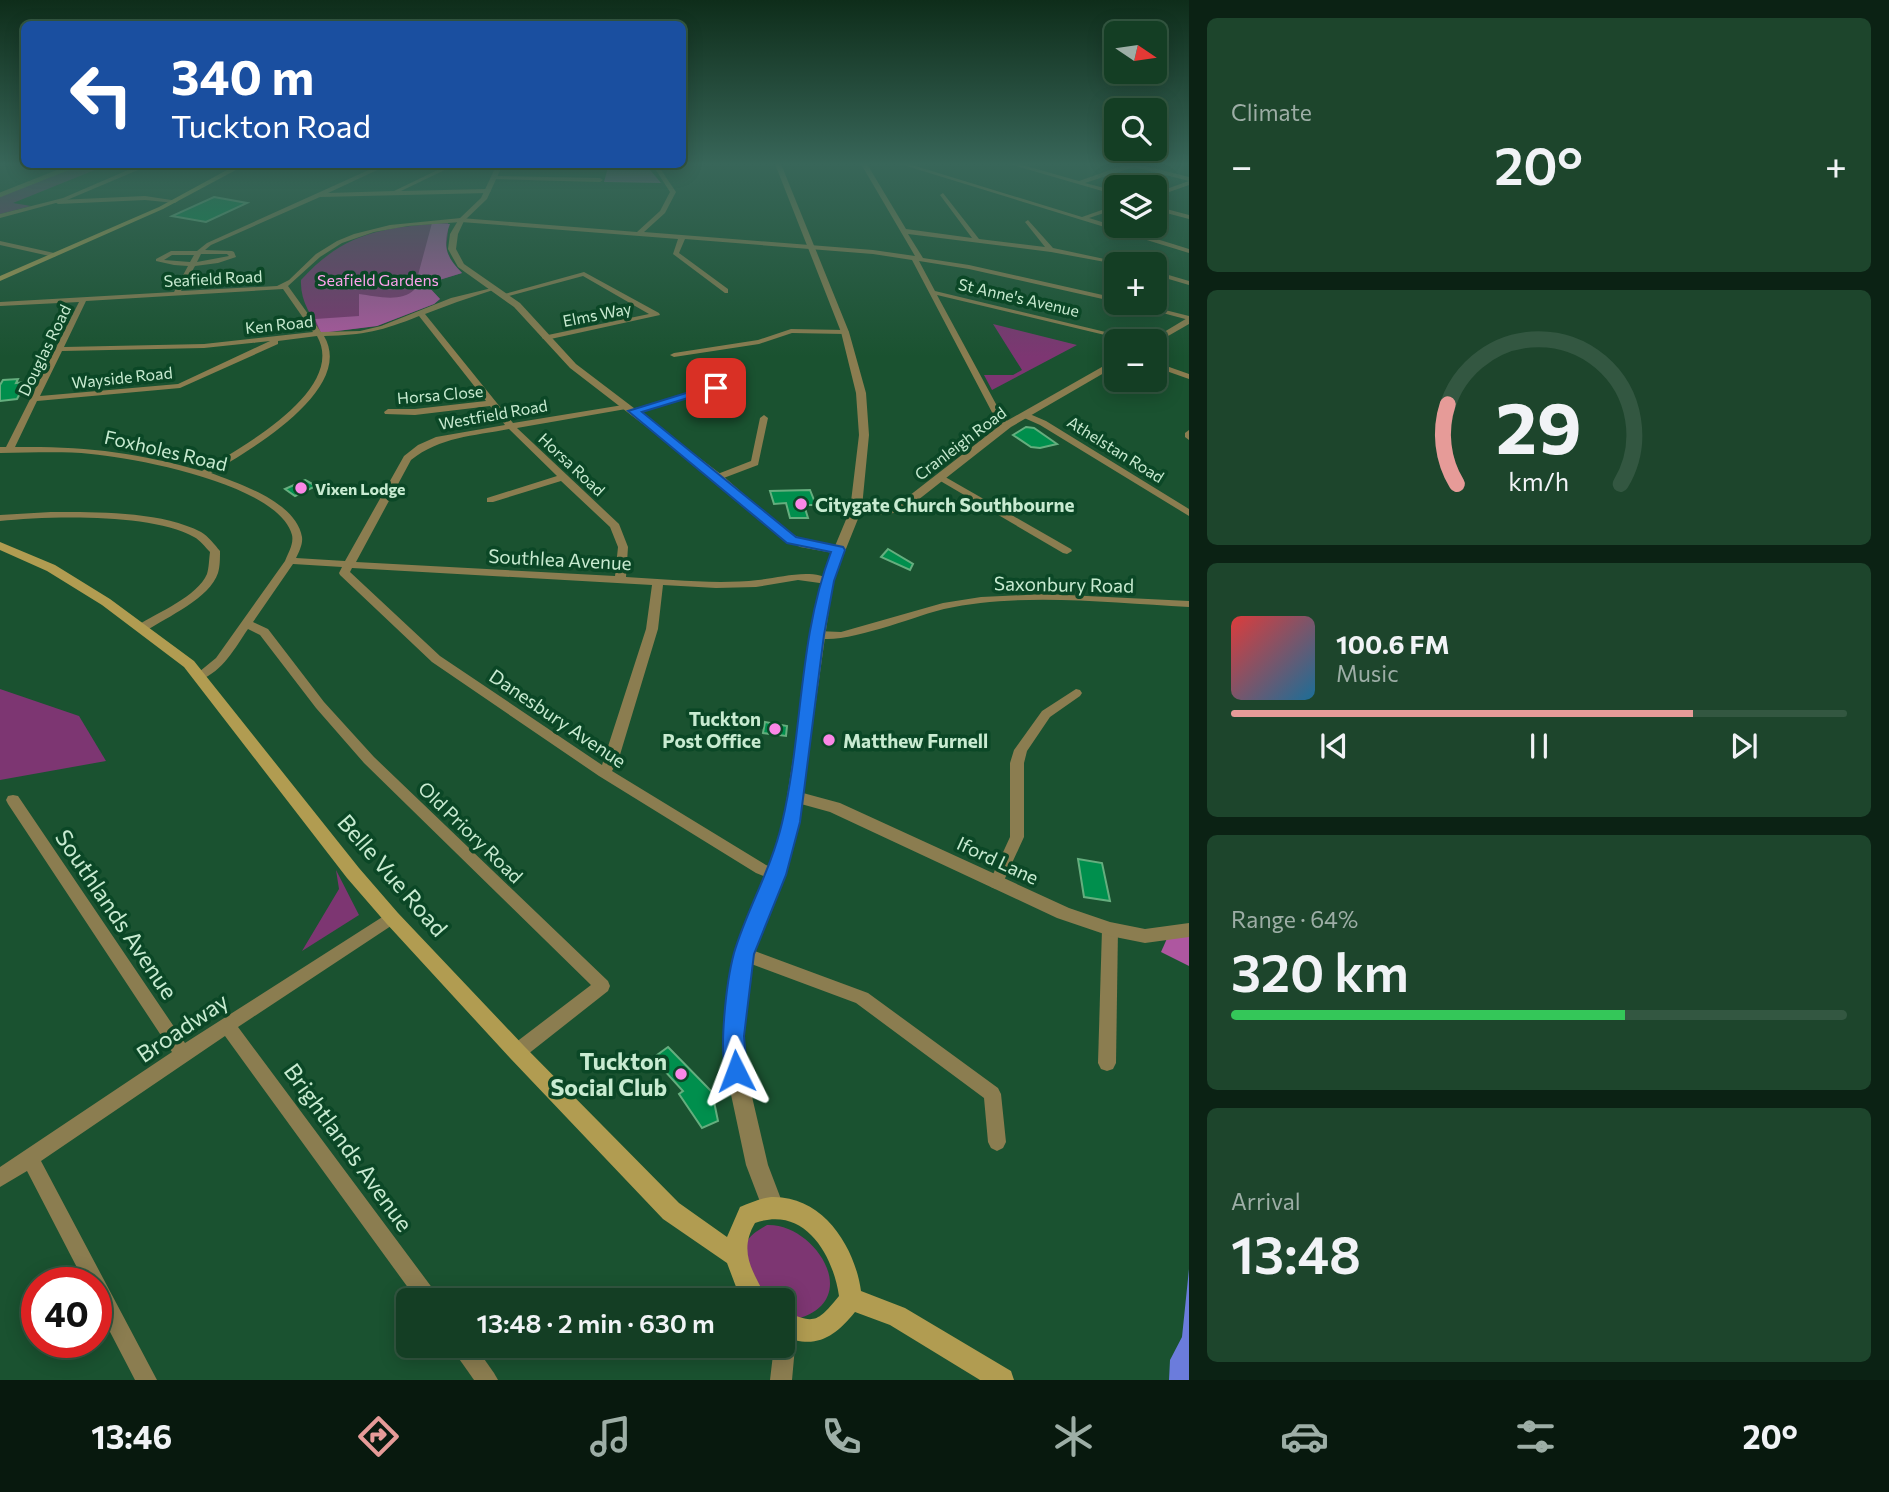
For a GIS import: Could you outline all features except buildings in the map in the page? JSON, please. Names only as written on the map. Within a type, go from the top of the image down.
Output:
[{"type":"main road","points":[[0,279],[114,228]]},
{"type":"main road","name":"Belle Vue Road","points":[[0,545],[51,568],[106,602],[179,655],[200,676],[241,733],[392,918],[671,1211],[737,1257]]},
{"type":"main road","points":[[746,1288],[737,1257],[742,1224],[748,1215],[774,1207],[796,1212],[817,1223],[840,1254],[850,1280],[851,1298],[836,1318],[819,1331],[795,1331]]},
{"type":"main road","points":[[851,1298],[897,1316],[1002,1380]]},
{"type":"street","points":[[176,295],[199,252],[215,240],[241,228]]},
{"type":"street","name":"Seafield Road","points":[[0,304],[270,290],[291,283],[320,253],[357,235],[384,228]]},
{"type":"street","points":[[457,228],[452,249],[455,257],[469,271],[505,295],[572,366],[718,477],[792,540],[838,550]]},
{"type":"street","name":"Seafield Road","points":[[567,228],[810,247],[917,259],[1104,298]]},
{"type":"street","points":[[638,234],[644,228]]},
{"type":"street","points":[[774,1207],[757,1166],[736,1071],[734,1036],[744,954],[776,875],[795,797],[827,581],[856,510],[864,435],[861,393],[845,332],[803,228]]},
{"type":"street","points":[[901,228],[999,418],[1007,425]]},
{"type":"street","points":[[968,228],[977,240]]},
{"type":"street","points":[[1033,228],[1051,250]]},
{"type":"street","points":[[1112,228],[1189,251]]},
{"type":"street","points":[[903,231],[1051,250],[1104,260]]},
{"type":"street","points":[[682,238],[675,253],[725,290]]},
{"type":"street","points":[[0,243],[54,255]]},
{"type":"street","points":[[171,253],[234,254],[224,261],[194,262],[167,263],[158,260],[171,253]]},
{"type":"street","name":"Elms Way","points":[[505,295],[584,274],[656,315],[546,338]]},
{"type":"street","points":[[1167,277],[1189,283]]},
{"type":"street","points":[[203,474],[269,435],[302,405],[321,370],[324,346],[284,286]]},
{"type":"street","name":"Ken Road","points":[[60,349],[204,346],[318,334],[360,333],[383,328],[454,300],[494,288]]},
{"type":"street","name":"St Anne's Avenue","points":[[932,292],[1104,333]]},
{"type":"street","name":"Douglas Road","points":[[5,450],[36,399],[84,298]]},
{"type":"street","points":[[1167,313],[1189,319]]},
{"type":"street","name":"Horsa Road","points":[[421,314],[512,427],[615,526],[621,536],[624,558],[620,580]]},
{"type":"street","points":[[1167,332],[1189,319]]},
{"type":"street","points":[[674,355],[759,342],[791,331],[845,332]]},
{"type":"street","name":"Wayside Road","points":[[36,399],[180,386],[285,338]]},
{"type":"street","name":"Cranleigh Road","points":[[856,510],[883,512],[900,509],[1007,425],[1104,369]]},
{"type":"street","points":[[1167,369],[1189,377]]},
{"type":"street","name":"Westfield Road","points":[[348,564],[407,458],[414,451],[439,439],[630,408],[716,388]]},
{"type":"street","name":"Horsa Close","points":[[388,412],[415,412],[494,403]]},
{"type":"street","name":"Athelstan Road","points":[[1025,415],[1043,423],[1189,513]]},
{"type":"street","points":[[718,477],[755,463],[764,418]]},
{"type":"street","name":"Foxholes Road","points":[[5,450],[104,453],[203,474],[249,491],[286,514],[297,536],[290,562],[220,661],[200,676]]},
{"type":"street","points":[[490,500],[564,477]]},
{"type":"street","points":[[940,477],[1067,551]]},
{"type":"street","points":[[0,518],[129,516],[164,523],[192,533],[208,543],[214,549],[216,558],[212,575],[183,601],[142,628]]},
{"type":"street","name":"Southlea Avenue","points":[[290,562],[658,582],[755,584],[798,577],[827,581]]},
{"type":"street","name":"Danesbury Avenue","points":[[348,564],[344,573],[436,659],[604,773],[761,869],[776,875]]},
{"type":"street","points":[[604,773],[612,758],[652,629],[658,582]]},
{"type":"street","name":"Saxonbury Road","points":[[817,635],[841,636],[943,606],[990,599],[1046,597],[1189,604]]},
{"type":"street","name":"Old Priory Road","points":[[247,625],[264,632],[320,705],[369,760],[602,986],[517,1052]]},
{"type":"street","points":[[996,883],[1017,837],[1017,763],[1021,750],[1046,714],[1076,693]]},
{"type":"street","name":"Iford Lane","points":[[795,797],[834,807],[1063,913],[1110,929],[1145,936],[1189,930]]},
{"type":"street","name":"Southlands Avenue","points":[[13,800],[183,1054]]},
{"type":"street","name":"Broadway","points":[[0,1178],[183,1054],[392,918]]},
{"type":"street","points":[[1107,1063],[1110,929]]},
{"type":"street","points":[[744,954],[862,998],[992,1094],[997,1142]]},
{"type":"street","name":"Brightlands Avenue","points":[[227,1025],[420,1288]]},
{"type":"street","points":[[30,1158],[88,1267]]},
{"type":"street","points":[[112,1314],[146,1380]]},
{"type":"street","points":[[471,1358],[487,1380]]},
{"type":"street","points":[[781,1380],[782,1358]]},
{"type":"green space","name":"Seafield Gardens","points":[[448,228],[447,254],[462,273],[426,284],[440,299],[434,304],[377,326],[321,333],[302,295],[301,280],[317,264],[350,241],[386,230]]},
{"type":"green space","points":[[993,324],[1077,345],[992,390],[984,375],[1013,375],[1022,370]]},
{"type":"green space","points":[[0,689],[79,716],[106,761],[0,780]]},
{"type":"green space","points":[[336,870],[359,915],[302,951],[339,889]]},
{"type":"green space","points":[[767,1225],[785,1228],[802,1237],[816,1250],[826,1266],[830,1282],[827,1298],[814,1311],[795,1319],[795,1288],[753,1288],[744,1259],[747,1241]]},
{"type":"shaded area","points":[[431,228],[449,228],[447,250],[452,262],[462,273],[426,284],[440,299],[434,304],[377,326],[321,333],[315,319],[359,316],[359,294],[395,298],[414,290]]},
{"type":"shaded area","points":[[1189,930],[1189,966],[1161,952],[1169,934]]},
{"type":"water","points":[[1189,1269],[1189,1380],[1169,1380],[1170,1360],[1182,1337]]},
{"type":"place","name":"Vixen Lodge","points":[[301,488]]},
{"type":"place","name":"Citygate Church Southbourne","points":[[801,504]]},
{"type":"place","name":"Tuckton Post Office","points":[[775,729]]},
{"type":"place","name":"Matthew Furnell","points":[[829,740]]},
{"type":"place","name":"Tuckton Social Club","points":[[681,1074]]},
{"type":"route","points":[[716,388],[633,411],[718,477],[783,534],[804,544],[838,550],[827,581],[817,635],[791,822],[776,875],[744,954],[734,1036],[736,1071]]}]
